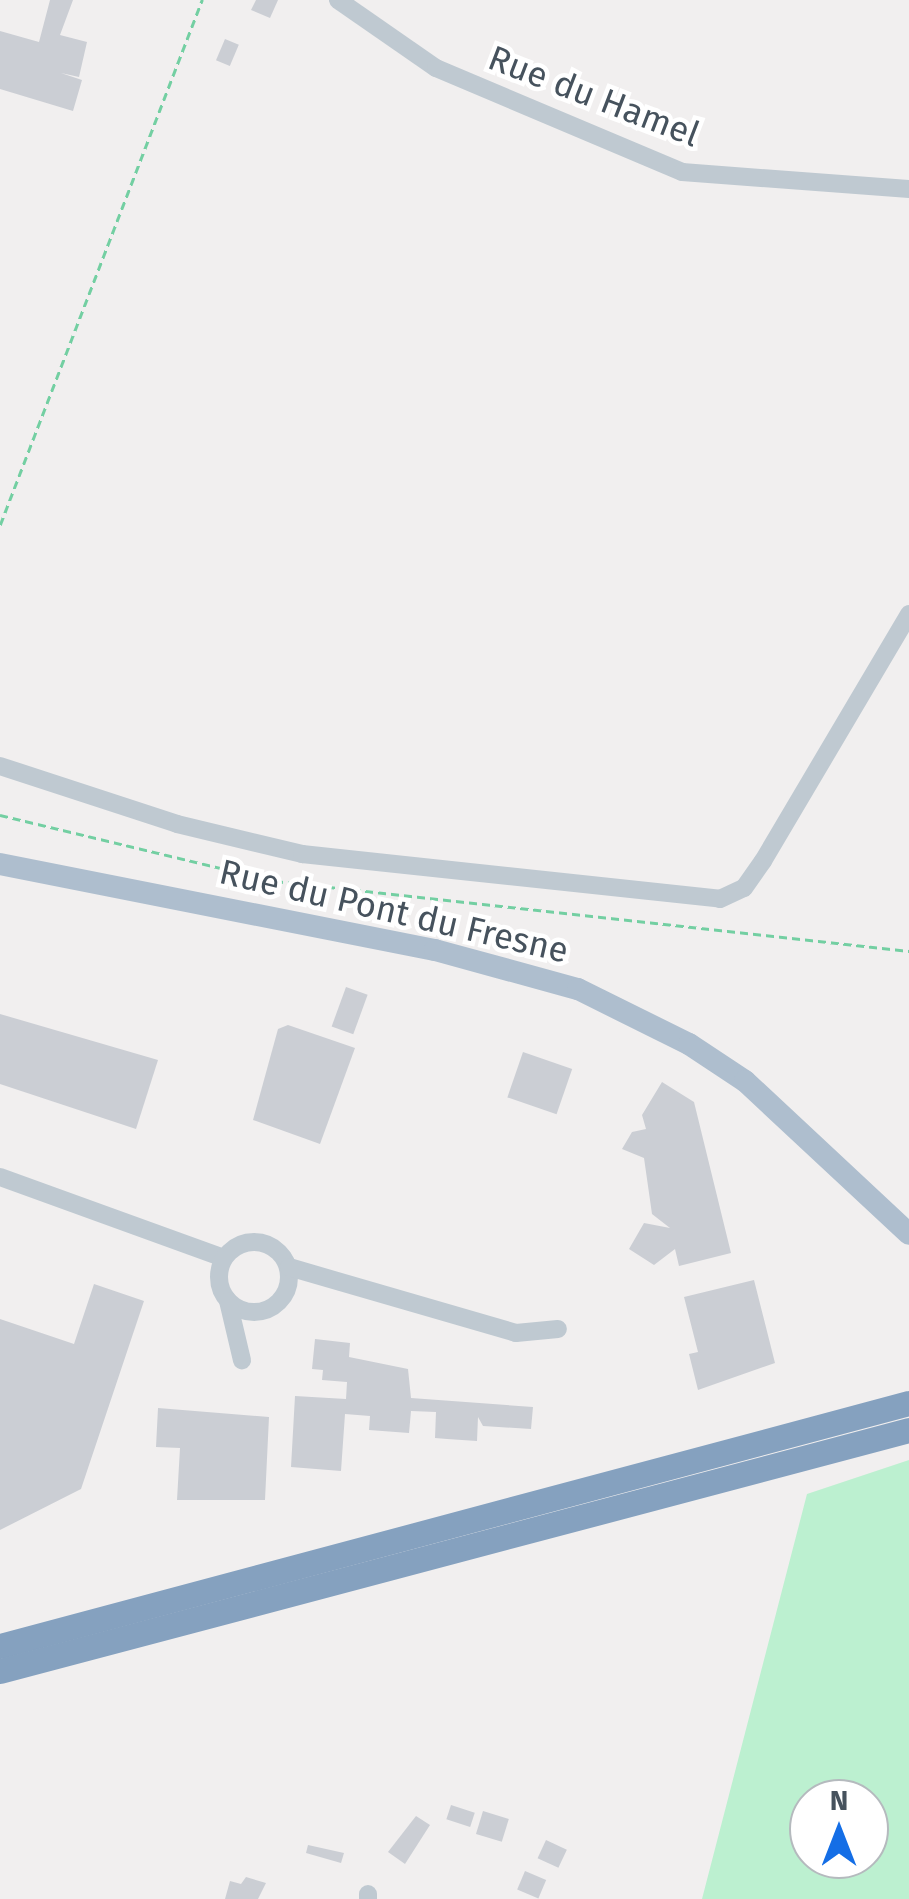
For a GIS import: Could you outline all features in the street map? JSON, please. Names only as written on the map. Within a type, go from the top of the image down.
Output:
[{"type":"highway","points":[[0,1646],[909,1403]]},
{"type":"highway","points":[[0,1671],[909,1430]]},
{"type":"main road","name":"Rue du Pont du Fresne","points":[[0,864],[435,950],[592,996],[745,1081],[909,1234]]},
{"type":"main road","name":"Rue du Pont du Fresne","points":[[0,876],[81,878]]},
{"type":"street","name":"Rue du Hamel","points":[[338,0],[436,68],[682,172],[909,189]]},
{"type":"street","points":[[0,766],[177,824],[302,854],[720,899],[744,888],[763,860],[909,614]]},
{"type":"street","points":[[0,1177],[224,1258]]},
{"type":"street","points":[[242,1360],[228,1300],[219,1280],[224,1258],[242,1243],[266,1243],[289,1268],[516,1333],[558,1329]]},
{"type":"street","points":[[228,1300],[248,1312],[272,1308],[287,1290],[289,1268]]},
{"type":"path","points":[[0,525],[202,0]]},
{"type":"path","points":[[0,815],[275,882],[909,951]]},
{"type":"green space","points":[[909,1460],[909,1899],[702,1899],[807,1494]]},
{"type":"building","points":[[50,0],[73,0],[60,35],[87,42],[79,77],[61,73],[82,80],[73,111],[0,89],[0,31],[39,42]]},
{"type":"building","points":[[256,0],[278,0],[270,18],[251,10]]},
{"type":"building","points":[[225,39],[239,45],[230,66],[216,60]]},
{"type":"building","points":[[346,987],[368,995],[353,1034],[332,1026]]},
{"type":"building","points":[[0,1014],[158,1060],[136,1129],[0,1084]]},
{"type":"building","points":[[288,1025],[355,1048],[320,1144],[253,1120],[278,1029]]},
{"type":"building","points":[[523,1052],[572,1069],[557,1114],[507,1097]]},
{"type":"building","points":[[662,1082],[694,1102],[731,1253],[679,1266],[675,1249],[654,1265],[629,1249],[644,1223],[670,1228],[652,1214],[644,1158],[622,1149],[632,1132],[646,1129],[642,1115]]},
{"type":"building","points":[[754,1280],[775,1363],[698,1390],[689,1354],[698,1352],[684,1297]]},
{"type":"building","points":[[94,1284],[144,1301],[81,1489],[0,1530],[0,1319],[74,1344]]},
{"type":"building","points":[[315,1339],[350,1343],[349,1357],[408,1369],[411,1398],[533,1407],[531,1429],[483,1426],[478,1417],[477,1441],[447,1439],[435,1438],[436,1412],[411,1411],[409,1433],[369,1430],[370,1416],[345,1414],[341,1471],[291,1467],[295,1396],[346,1399],[347,1382],[322,1380],[323,1370],[312,1369]]},
{"type":"building","points":[[158,1408],[269,1417],[265,1500],[177,1500],[180,1448],[156,1447]]},
{"type":"building","points":[[451,1805],[475,1813],[470,1827],[446,1819]]},
{"type":"building","points":[[483,1811],[509,1819],[502,1842],[476,1834]]},
{"type":"building","points":[[416,1816],[430,1825],[405,1864],[388,1852]]},
{"type":"building","points":[[546,1840],[567,1850],[558,1868],[538,1858]]},
{"type":"building","points":[[308,1845],[344,1853],[341,1863],[306,1853]]},
{"type":"building","points":[[525,1871],[546,1880],[538,1898],[517,1889]]},
{"type":"building","points":[[246,1877],[266,1883],[258,1899],[225,1899],[230,1881],[241,1884]]}]
